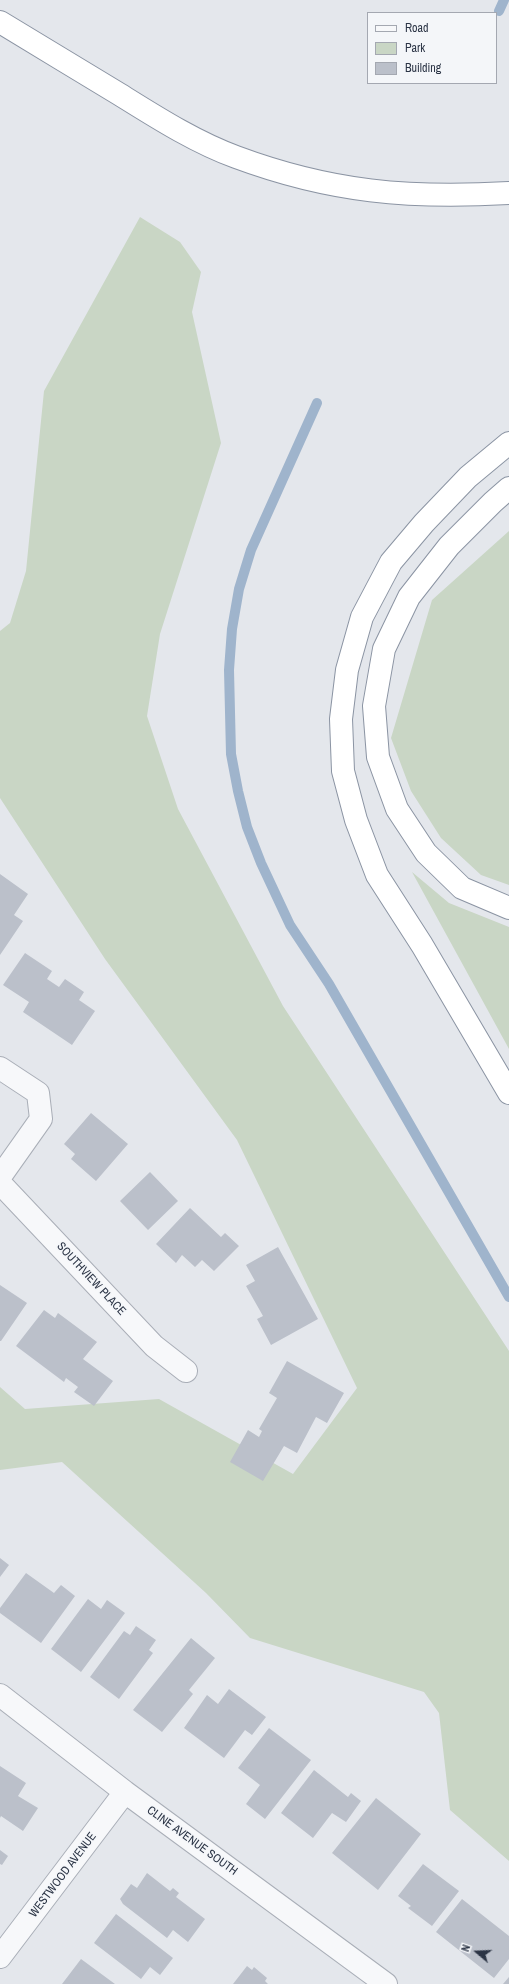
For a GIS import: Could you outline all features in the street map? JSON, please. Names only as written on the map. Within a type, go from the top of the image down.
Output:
[{"type":"highway","points":[[0,22],[158,118],[241,159],[334,186],[366,191],[433,196],[509,194]]},
{"type":"highway","points":[[509,443],[468,477],[424,523],[391,562],[362,617],[347,670],[341,719],[343,771],[356,820],[377,875],[422,945],[509,1093]]},
{"type":"highway","points":[[509,488],[449,546],[409,597],[384,649],[374,706],[378,757],[397,809],[426,853],[462,888],[509,908]]},
{"type":"street","points":[[0,1068],[38,1093],[41,1119],[0,1177]]},
{"type":"street","name":"SOUTHVIEW PLACE","points":[[0,1182],[154,1346],[186,1371]]},
{"type":"street","name":"CLINE AVENUE SOUTH","points":[[0,1696],[125,1792],[386,1984]]},
{"type":"street","name":"WESTWOOD AVENUE","points":[[0,1957],[125,1792]]},
{"type":"green space","points":[[140,217],[180,242],[201,272],[192,312],[221,443],[160,634],[147,716],[178,809],[283,1006],[509,1351],[509,1861],[450,1810],[439,1713],[424,1692],[250,1638],[206,1593],[62,1462],[0,1470],[0,1387],[25,1409],[159,1399],[293,1474],[357,1388],[237,1140],[105,959],[0,798],[0,631],[10,623],[26,571],[44,391]]},
{"type":"green space","points":[[509,531],[509,885],[481,875],[441,838],[411,791],[391,738],[432,600]]},
{"type":"green space","points":[[412,872],[449,903],[509,927],[509,1049]]},
{"type":"building","points":[[0,874],[28,894],[14,915],[23,921],[0,955]]},
{"type":"building","points":[[25,953],[52,971],[47,979],[59,987],[65,979],[84,992],[79,1000],[95,1011],[72,1045],[23,1012],[29,1002],[3,985]]},
{"type":"building","points":[[91,1113],[128,1144],[96,1181],[71,1159],[75,1154],[64,1144]]},
{"type":"building","points":[[150,1172],[178,1201],[148,1230],[120,1201]]},
{"type":"building","points":[[190,1208],[221,1237],[225,1233],[239,1246],[214,1271],[202,1260],[195,1267],[182,1255],[176,1263],[156,1244]]},
{"type":"building","points":[[278,1247],[318,1319],[271,1345],[257,1319],[263,1316],[246,1286],[255,1281],[246,1265]]},
{"type":"building","points":[[0,1285],[27,1303],[1,1341],[0,1341]]},
{"type":"building","points":[[44,1310],[55,1318],[58,1313],[97,1342],[83,1359],[113,1381],[94,1406],[74,1392],[78,1387],[66,1378],[64,1382],[16,1346]]},
{"type":"building","points":[[287,1361],[344,1393],[327,1423],[316,1417],[297,1453],[284,1446],[263,1481],[230,1462],[248,1430],[259,1437],[262,1431],[259,1429],[277,1398],[269,1393]]},
{"type":"building","points":[[0,1558],[9,1565],[0,1577]]},
{"type":"building","points":[[26,1573],[54,1593],[61,1585],[75,1596],[41,1643],[0,1613],[0,1608]]},
{"type":"building","points":[[88,1599],[101,1609],[107,1600],[125,1613],[81,1672],[51,1649]]},
{"type":"building","points":[[136,1626],[156,1640],[149,1650],[153,1653],[119,1699],[90,1677],[124,1631],[130,1635]]},
{"type":"building","points":[[191,1638],[215,1658],[189,1690],[193,1694],[162,1732],[133,1710]]},
{"type":"building","points":[[229,1689],[266,1717],[252,1735],[245,1730],[224,1758],[184,1728],[207,1695],[218,1704]]},
{"type":"building","points":[[269,1728],[311,1760],[265,1819],[246,1804],[260,1785],[238,1768]]},
{"type":"building","points":[[0,1766],[26,1783],[18,1796],[38,1808],[23,1831],[1,1816],[0,1818]]},
{"type":"building","points":[[314,1770],[348,1797],[351,1793],[361,1801],[346,1822],[332,1813],[313,1838],[281,1813]]},
{"type":"building","points":[[376,1798],[421,1834],[378,1890],[332,1853]]},
{"type":"building","points":[[0,1850],[8,1856],[2,1865],[0,1864]]},
{"type":"building","points":[[423,1864],[459,1891],[432,1926],[408,1908],[411,1906],[398,1896]]},
{"type":"building","points":[[147,1873],[170,1891],[173,1888],[179,1893],[176,1897],[205,1919],[188,1942],[173,1930],[167,1938],[123,1904],[120,1899],[131,1884],[137,1888]]},
{"type":"building","points":[[462,1899],[509,1936],[509,1959],[494,1978],[436,1932]]},
{"type":"building","points":[[116,1914],[173,1958],[160,1975],[150,1967],[141,1979],[94,1943]]},
{"type":"building","points":[[81,1959],[115,1984],[62,1984]]},
{"type":"building","points":[[247,1966],[252,1970],[254,1967],[267,1978],[265,1981],[268,1984],[233,1984]]},
{"type":"building","points":[[509,1977],[509,1984],[503,1984]]},
{"type":"waterway","points":[[499,11],[504,0]]},
{"type":"waterway","points":[[317,403],[251,550],[239,589],[232,629],[229,670],[231,754],[238,791],[247,827],[261,863],[290,925],[329,984],[509,1297]]}]
